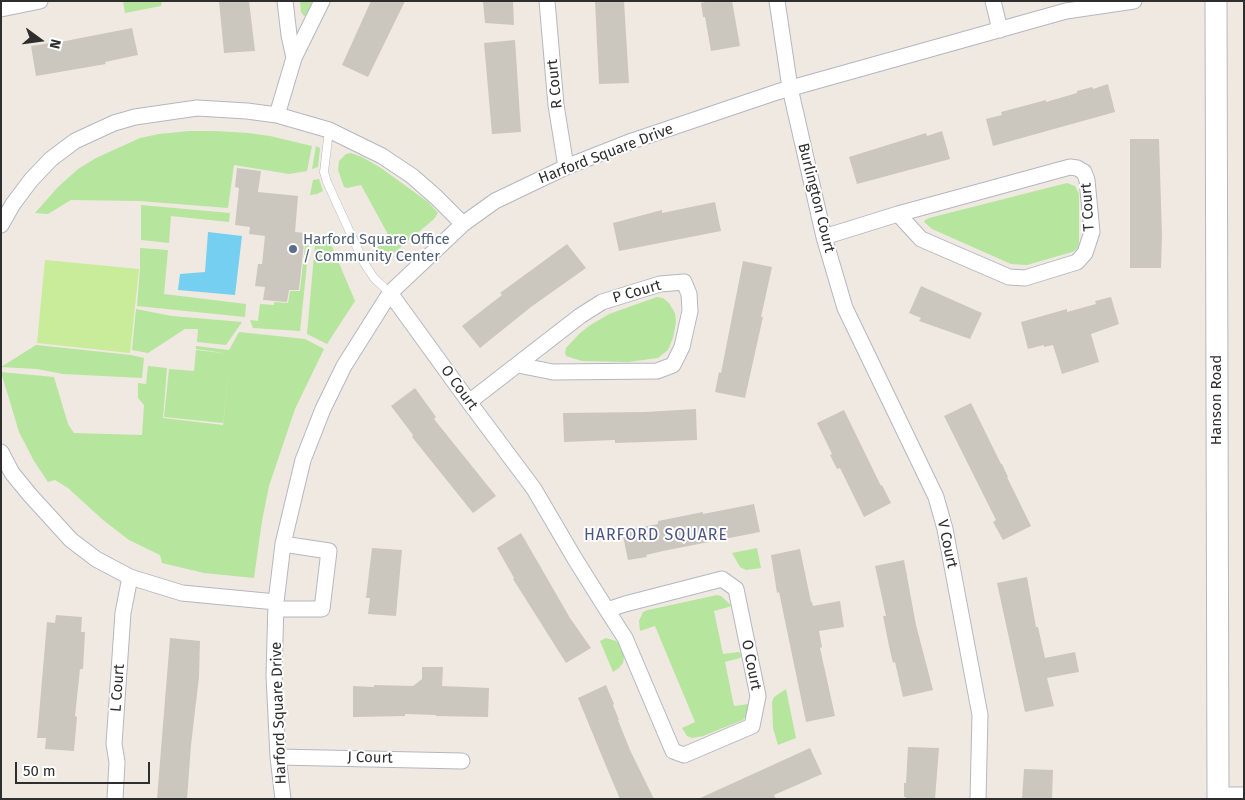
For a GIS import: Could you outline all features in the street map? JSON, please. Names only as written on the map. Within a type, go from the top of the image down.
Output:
[{"type":"street","points":[[1,9],[40,1]]},
{"type":"street","points":[[285,1],[294,58]]},
{"type":"street","points":[[277,115],[294,58],[322,1]]},
{"type":"street","name":"R Court","points":[[547,1],[556,105],[566,167]]},
{"type":"street","points":[[777,1],[790,88]]},
{"type":"street","points":[[994,1],[1000,30]]},
{"type":"street","name":"Harford Square Drive","points":[[283,799],[278,757],[274,676],[276,605],[283,544],[303,460],[323,409],[344,366],[390,293],[463,224],[495,201],[566,167],[632,141],[790,88],[1066,11],[1134,1]]},
{"type":"street","name":"Hanson Road","points":[[1216,1],[1218,797]]},
{"type":"street","name":"Burlington Court","points":[[790,88],[824,237],[845,308]]},
{"type":"street","points":[[1,225],[13,204],[31,180],[51,159],[75,141],[114,123],[152,113],[197,108],[247,110],[277,115],[329,130],[382,156],[412,176],[463,224]]},
{"type":"street","name":"T Court","points":[[824,237],[898,214],[1070,167],[1084,172],[1087,180],[1092,232],[1085,253],[1077,262],[1025,278],[1009,276],[921,239],[898,214]]},
{"type":"street","name":"P Court","points":[[469,402],[580,316],[602,302],[660,284],[684,282],[690,294],[690,311],[682,347],[673,365],[657,371],[553,372],[518,365]]},
{"type":"street","name":"O Court","points":[[390,293],[534,488],[607,610],[625,638],[673,751],[684,755],[752,726],[758,696],[736,589],[722,579],[607,610]]},
{"type":"street","name":"V Court","points":[[845,308],[936,498],[945,529],[980,715],[978,799]]},
{"type":"street","points":[[1,452],[12,473],[71,540],[96,559],[130,577],[182,593],[322,609],[329,551],[283,544]]},
{"type":"street","name":"L Court","points":[[115,799],[115,726],[123,613],[130,577]]},
{"type":"street","name":"J Court","points":[[278,757],[462,761]]},
{"type":"street","points":[[1218,797],[1244,795]]},
{"type":"lane","points":[[329,130],[324,172],[327,182],[364,263],[374,278],[390,293]]},
{"type":"green space","points":[[123,1],[162,1],[161,6],[125,13]]},
{"type":"green space","points":[[300,1],[312,1],[308,15],[304,16],[301,12]]},
{"type":"green space","points":[[189,131],[248,133],[312,146],[307,171],[289,174],[234,165],[228,208],[139,201],[71,200],[48,214],[35,213],[58,187],[78,169],[96,158],[140,138]]},
{"type":"green space","points":[[316,146],[320,148],[318,167],[312,169]]},
{"type":"green space","points":[[351,153],[381,168],[428,202],[438,213],[434,219],[382,263],[377,259],[376,249],[381,243],[390,238],[361,185],[344,187],[338,170],[339,161],[346,154]]},
{"type":"green space","points":[[319,179],[323,191],[310,195],[313,180]]},
{"type":"green space","points":[[1067,183],[1075,186],[1079,194],[1079,244],[1077,249],[1027,265],[1011,264],[932,229],[924,222],[929,218]]},
{"type":"green space","points":[[141,205],[230,213],[229,222],[171,216],[169,243],[141,240]]},
{"type":"green space","points":[[328,237],[355,301],[327,344],[307,334],[315,244]]},
{"type":"green space","points":[[305,244],[309,245],[300,331],[253,328],[250,320],[258,321],[260,304],[288,303],[290,291],[300,291]]},
{"type":"green space","points":[[140,248],[168,250],[164,294],[246,304],[245,317],[137,306]]},
{"type":"green space","points":[[45,260],[139,269],[130,353],[37,343]]},
{"type":"green space","points":[[657,297],[663,298],[669,303],[675,313],[676,322],[673,338],[668,350],[658,358],[628,362],[582,361],[566,356],[566,348],[589,326],[609,314]]},
{"type":"green space","points":[[136,309],[172,316],[242,322],[226,345],[197,342],[198,329],[185,329],[148,353],[132,350]]},
{"type":"green space","points":[[239,332],[305,339],[324,349],[295,409],[269,486],[254,578],[204,573],[162,563],[160,555],[129,540],[103,520],[68,488],[55,480],[48,482],[34,461],[19,432],[1,372],[54,377],[68,424],[74,433],[142,435],[144,405],[138,398],[138,383],[146,384],[148,366],[167,368],[163,418],[223,425],[230,362],[223,423],[164,417],[169,369],[194,371],[196,350],[230,354],[196,349],[196,346],[229,350]]},
{"type":"green space","points":[[36,345],[144,358],[142,378],[63,374],[37,369],[1,367]]},
{"type":"green space","points":[[757,548],[761,568],[746,570],[740,567],[732,553]]},
{"type":"green space","points":[[717,595],[721,596],[732,606],[714,611],[723,654],[739,652],[742,655],[740,658],[725,662],[734,706],[749,704],[748,714],[743,720],[703,736],[692,738],[687,736],[682,728],[695,722],[655,626],[640,631],[639,621],[643,612],[648,610]]},
{"type":"green space","points":[[606,638],[616,641],[620,645],[624,657],[623,663],[613,672],[600,641]]},
{"type":"green space","points":[[786,689],[796,738],[778,745],[773,728],[772,702],[774,697]]},
{"type":"water","points":[[208,232],[242,236],[235,295],[178,290],[180,274],[205,272]]},
{"type":"building","points":[[219,1],[249,1],[255,51],[224,53]]},
{"type":"building","points":[[371,1],[405,1],[368,77],[342,65]]},
{"type":"building","points":[[513,1],[514,25],[485,23],[483,2]]},
{"type":"building","points":[[595,1],[624,1],[629,83],[599,84]]},
{"type":"building","points":[[732,1],[740,46],[711,51],[701,3]]},
{"type":"building","points":[[132,28],[138,55],[105,62],[106,64],[36,76],[31,46]]},
{"type":"building","points":[[515,40],[521,132],[492,134],[484,43]]},
{"type":"building","points":[[1108,84],[1115,112],[993,146],[986,119],[1002,115],[1001,112],[1046,100],[1046,102],[1077,93],[1077,91],[1092,87],[1093,89]]},
{"type":"building","points":[[942,131],[950,159],[857,184],[849,157],[926,133],[927,136]]},
{"type":"building","points":[[1130,139],[1159,139],[1162,235],[1161,268],[1130,268]]},
{"type":"building","name":"Harford Square Office / Community Center","points":[[237,168],[261,171],[258,192],[298,196],[295,232],[305,233],[299,290],[289,290],[287,302],[263,300],[265,287],[255,286],[258,264],[262,264],[265,236],[249,234],[250,227],[235,225],[239,188],[235,187]]},
{"type":"building","points":[[715,202],[721,231],[619,251],[613,223],[662,210],[662,213]]},
{"type":"building","points":[[567,244],[586,268],[531,307],[480,348],[462,326],[502,295],[500,293]]},
{"type":"building","points":[[743,261],[772,267],[745,398],[715,392],[719,372],[721,373]]},
{"type":"building","points":[[921,286],[982,313],[970,339],[919,321],[921,318],[909,313]]},
{"type":"building","points":[[1111,297],[1119,324],[1091,334],[1099,362],[1062,374],[1053,345],[1028,349],[1021,322],[1067,309],[1067,312],[1096,304],[1095,301]]},
{"type":"building","points":[[415,388],[436,417],[434,419],[496,496],[473,513],[412,437],[413,435],[391,406]]},
{"type":"building","points":[[971,403],[1031,526],[1003,540],[993,522],[996,520],[944,416]]},
{"type":"building","points":[[696,409],[697,440],[615,443],[615,440],[564,442],[563,413]]},
{"type":"building","points":[[844,410],[891,503],[864,517],[840,468],[837,469],[830,455],[832,454],[817,423]]},
{"type":"building","points":[[754,504],[760,532],[663,551],[646,555],[647,557],[628,560],[622,531],[658,524],[658,521]]},
{"type":"building","points":[[521,533],[570,618],[591,648],[566,663],[513,579],[497,548]]},
{"type":"building","points":[[372,548],[402,550],[396,616],[368,614],[370,598],[366,598]]},
{"type":"building","points":[[800,549],[813,606],[840,601],[844,627],[819,631],[822,647],[820,648],[835,716],[806,722],[779,592],[777,593],[771,555]]},
{"type":"building","points":[[904,560],[916,625],[933,690],[903,697],[895,662],[893,663],[889,646],[883,616],[886,616],[875,566]]},
{"type":"building","points":[[1027,577],[1036,627],[1038,627],[1045,658],[1075,652],[1079,672],[1047,678],[1054,706],[1025,712],[997,583]]},
{"type":"building","points":[[56,615],[82,617],[81,632],[85,632],[83,669],[80,669],[75,716],[77,717],[74,751],[45,749],[46,738],[37,738],[47,622],[55,623]]},
{"type":"building","points":[[170,638],[200,641],[199,677],[187,799],[157,799]]},
{"type":"building","points":[[422,667],[443,667],[442,686],[489,688],[488,717],[405,714],[405,716],[353,717],[353,686],[413,686],[422,679]]},
{"type":"building","points":[[606,685],[630,750],[654,799],[620,799],[606,766],[578,698]]},
{"type":"building","points":[[908,747],[939,748],[935,799],[906,799],[904,797]]},
{"type":"building","points":[[810,748],[822,774],[774,795],[776,799],[698,799]]},
{"type":"building","points":[[1024,769],[1053,770],[1052,799],[1022,799]]},
{"type":"place","name":"Harford Square Office / Community Center","points":[[293,249]]},
{"type":"district","name":"HARFORD SQUARE","points":[[656,536]]}]
